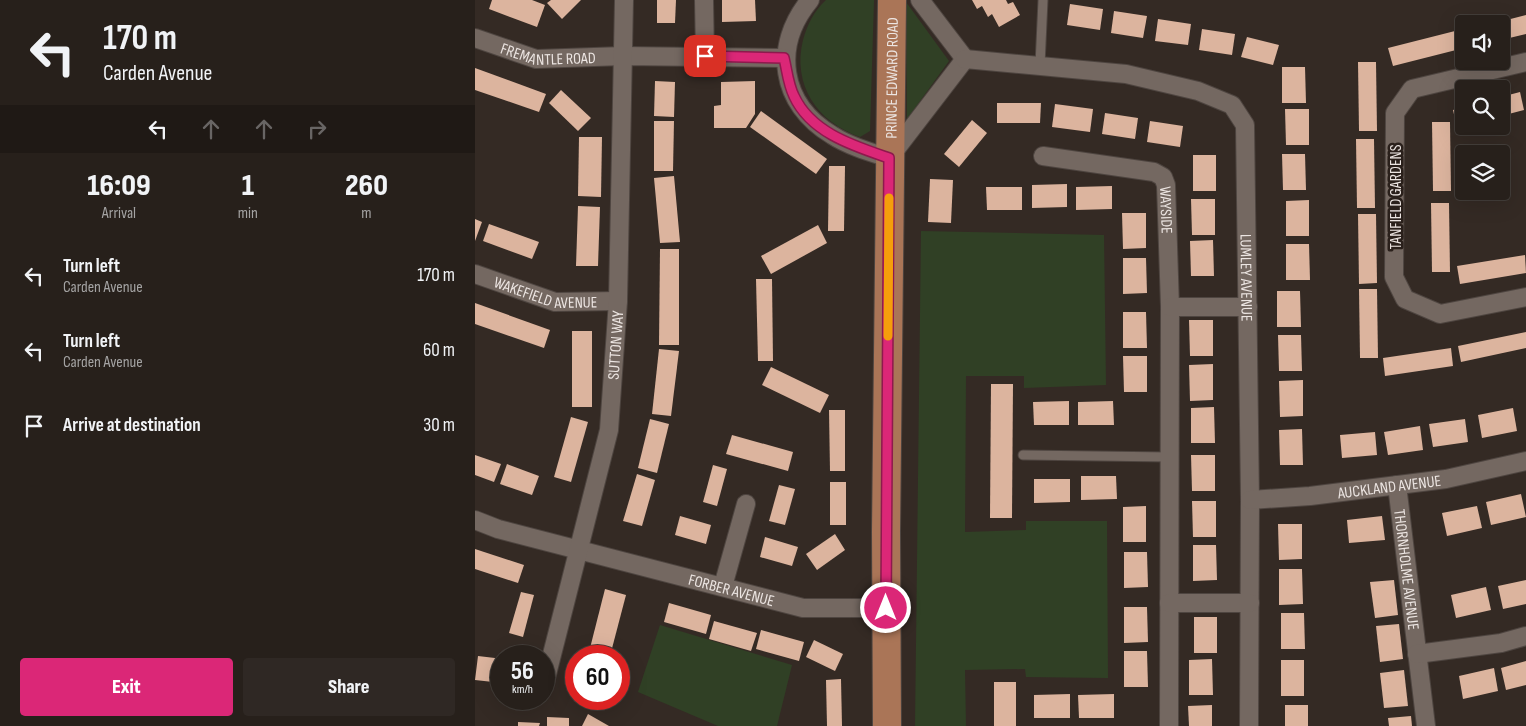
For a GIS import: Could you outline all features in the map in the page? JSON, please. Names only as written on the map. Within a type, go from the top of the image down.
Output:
[{"type":"main road","name":"PRINCE EDWARD ROAD","points":[[887,726],[889,158],[892,0]]},
{"type":"street","name":"SUTTON WAY","points":[[555,645],[609,430],[618,301],[624,0]]},
{"type":"street","points":[[704,0],[705,56]]},
{"type":"street","points":[[810,0],[793,28],[784,58],[794,96],[813,121],[832,136],[889,158],[965,58],[920,0]]},
{"type":"street","name":"FREMANTLE ROAD","points":[[475,38],[536,59],[623,56],[784,58]]},
{"type":"street","name":"LUMLEY AVENUE","points":[[965,58],[1126,74],[1198,91],[1232,105],[1245,125],[1250,500],[1249,726]]},
{"type":"street","name":"TANFIELD GARDENS","points":[[1526,62],[1412,89],[1395,113],[1394,277],[1405,299],[1440,314],[1526,297]]},
{"type":"street","name":"WAYSIDE","points":[[1043,156],[1154,172],[1163,177],[1166,185],[1169,307],[1169,726]]},
{"type":"street","name":"WAKEFIELD AVENUE","points":[[475,274],[555,302],[618,301]]},
{"type":"street","points":[[1169,307],[1248,307]]},
{"type":"street","name":"AUCKLAND AVENUE","points":[[1250,500],[1310,496],[1446,479],[1526,461]]},
{"type":"street","name":"THORNHOLME AVENUE","points":[[1397,485],[1426,726]]},
{"type":"street","points":[[723,586],[746,504]]},
{"type":"street","name":"FORBER AVENUE","points":[[475,520],[580,550],[803,608],[886,608]]},
{"type":"street","points":[[1169,603],[1249,603]]},
{"type":"street","points":[[1417,654],[1501,643],[1526,636]]},
{"type":"lane","points":[[1040,65],[1043,0]]},
{"type":"lane","points":[[1023,455],[1169,457]]},
{"type":"green space","points":[[826,0],[874,0],[870,131],[860,137],[831,122],[820,112],[811,100],[801,72],[801,56],[805,34],[815,14]]},
{"type":"green space","points":[[906,2],[949,61],[907,119]]},
{"type":"green space","points":[[921,231],[1104,235],[1106,385],[1024,388],[1024,376],[966,376],[965,532],[1026,530],[1026,521],[1107,521],[1108,678],[1026,677],[1025,669],[965,670],[966,726],[915,726]]},
{"type":"green space","points":[[660,625],[792,665],[777,726],[718,726],[638,692]]},
{"type":"building","points":[[492,0],[532,0],[545,5],[537,27],[489,9]]},
{"type":"building","points":[[551,0],[581,0],[562,19],[547,3]]},
{"type":"building","points":[[657,0],[676,0],[675,23],[657,23]]},
{"type":"building","points":[[722,0],[755,0],[756,21],[722,22]]},
{"type":"building","points":[[972,0],[1006,0],[1008,4],[1013,2],[1020,15],[999,27],[992,14],[988,17],[982,6],[977,9]]},
{"type":"building","points":[[1070,4],[1103,9],[1100,30],[1067,25]]},
{"type":"building","points":[[1114,11],[1147,16],[1143,38],[1111,33]]},
{"type":"building","points":[[1526,15],[1526,34],[1510,38],[1510,19]]},
{"type":"building","points":[[1158,19],[1191,24],[1188,45],[1155,41]]},
{"type":"building","points":[[1202,29],[1235,34],[1232,55],[1199,50]]},
{"type":"building","points":[[1455,31],[1455,50],[1393,66],[1388,48]]},
{"type":"building","points":[[1247,37],[1279,45],[1273,65],[1241,57]]},
{"type":"building","points":[[1358,62],[1376,62],[1377,131],[1359,131]]},
{"type":"building","points":[[1282,67],[1305,67],[1306,103],[1282,103]]},
{"type":"building","points":[[475,68],[546,94],[539,112],[475,90]]},
{"type":"building","points":[[655,81],[675,82],[674,117],[654,116]]},
{"type":"building","points":[[755,81],[755,114],[746,128],[714,128],[714,106],[721,105],[721,82]]},
{"type":"building","points":[[561,90],[591,118],[578,131],[549,103]]},
{"type":"building","points":[[1520,92],[1524,110],[1510,114],[1510,95]]},
{"type":"building","points":[[997,103],[1041,103],[1040,123],[997,123]]},
{"type":"building","points":[[1055,104],[1093,109],[1090,132],[1052,127]]},
{"type":"building","points":[[1285,109],[1309,109],[1309,145],[1286,145]]},
{"type":"building","points":[[761,111],[827,159],[816,174],[750,127]]},
{"type":"building","points":[[1105,113],[1138,118],[1135,139],[1102,134]]},
{"type":"building","points":[[972,120],[987,133],[959,167],[944,154]]},
{"type":"building","points":[[654,121],[674,121],[673,171],[654,171]]},
{"type":"building","points":[[1150,121],[1183,126],[1180,147],[1147,142]]},
{"type":"building","points":[[1432,122],[1450,122],[1451,191],[1433,191]]},
{"type":"building","points":[[579,137],[602,137],[601,197],[578,196]]},
{"type":"building","points":[[1356,139],[1374,139],[1375,208],[1357,208]]},
{"type":"building","points":[[1282,154],[1305,154],[1306,190],[1283,190]]},
{"type":"building","points":[[1193,155],[1216,155],[1216,191],[1193,191]]},
{"type":"building","points":[[829,166],[845,166],[844,231],[828,231]]},
{"type":"building","points":[[674,176],[680,242],[660,243],[654,178]]},
{"type":"building","points":[[930,179],[953,180],[951,223],[928,222]]},
{"type":"building","points":[[1067,184],[1067,207],[1032,208],[1032,185]]},
{"type":"building","points":[[1112,186],[1112,209],[1076,210],[1076,187]]},
{"type":"building","points":[[986,187],[1022,187],[1022,210],[987,210]]},
{"type":"building","points":[[1191,199],[1215,199],[1215,235],[1192,235]]},
{"type":"building","points":[[1309,200],[1309,236],[1286,236],[1286,201]]},
{"type":"building","points":[[1431,203],[1449,203],[1450,272],[1432,272]]},
{"type":"building","points":[[578,206],[600,207],[598,266],[576,266]]},
{"type":"building","points":[[1122,213],[1146,213],[1146,248],[1123,249]]},
{"type":"building","points":[[1358,214],[1376,214],[1377,283],[1359,284]]},
{"type":"building","points":[[475,219],[482,222],[475,241]]},
{"type":"building","points":[[489,224],[539,242],[532,259],[483,241]]},
{"type":"building","points":[[818,225],[827,243],[771,274],[761,256]]},
{"type":"building","points":[[1213,240],[1214,276],[1191,276],[1190,241]]},
{"type":"building","points":[[1286,244],[1309,244],[1310,280],[1286,280]]},
{"type":"building","points":[[660,249],[679,249],[679,345],[659,345]]},
{"type":"building","points":[[1525,255],[1526,273],[1460,284],[1457,266]]},
{"type":"building","points":[[1123,258],[1146,258],[1147,293],[1123,294]]},
{"type":"building","points":[[756,279],[772,279],[773,361],[758,361]]},
{"type":"building","points":[[1359,289],[1377,289],[1378,358],[1360,358]]},
{"type":"building","points":[[1277,291],[1300,291],[1301,327],[1277,327]]},
{"type":"building","points":[[475,303],[550,330],[544,348],[475,324]]},
{"type":"building","points":[[1123,312],[1146,312],[1147,348],[1123,348]]},
{"type":"building","points":[[1189,320],[1213,320],[1213,356],[1190,356]]},
{"type":"building","points":[[572,331],[592,331],[592,407],[572,407]]},
{"type":"building","points":[[1526,332],[1526,348],[1461,362],[1458,346]]},
{"type":"building","points":[[1278,335],[1301,335],[1302,371],[1279,371]]},
{"type":"building","points":[[1451,348],[1453,366],[1385,376],[1383,358]]},
{"type":"building","points":[[659,349],[679,351],[671,416],[652,414]]},
{"type":"building","points":[[1123,356],[1147,356],[1147,392],[1124,392]]},
{"type":"building","points":[[1213,364],[1213,400],[1190,401],[1189,365]]},
{"type":"building","points":[[771,367],[829,395],[820,413],[762,385]]},
{"type":"building","points":[[1303,380],[1303,416],[1280,417],[1279,381]]},
{"type":"building","points":[[991,384],[1013,384],[1012,518],[990,518]]},
{"type":"building","points":[[1069,401],[1069,425],[1034,425],[1033,402]]},
{"type":"building","points":[[1113,401],[1114,425],[1078,425],[1078,402]]},
{"type":"building","points":[[1214,407],[1215,443],[1191,443],[1191,408]]},
{"type":"building","points":[[1513,408],[1517,431],[1482,438],[1478,415]]},
{"type":"building","points":[[829,410],[845,410],[845,471],[830,471]]},
{"type":"building","points":[[571,417],[588,422],[571,482],[554,477]]},
{"type":"building","points":[[650,419],[669,424],[657,473],[638,468]]},
{"type":"building","points":[[1465,419],[1468,442],[1433,447],[1429,424]]},
{"type":"building","points":[[1420,426],[1423,450],[1388,455],[1384,432]]},
{"type":"building","points":[[1302,429],[1303,465],[1280,465],[1279,430]]},
{"type":"building","points":[[1375,432],[1377,455],[1342,458],[1340,435]]},
{"type":"building","points":[[732,435],[793,452],[788,471],[726,454]]},
{"type":"building","points":[[475,455],[501,464],[494,482],[475,475]]},
{"type":"building","points":[[1191,455],[1215,455],[1215,491],[1192,491]]},
{"type":"building","points":[[507,464],[539,476],[532,495],[500,484]]},
{"type":"building","points":[[713,465],[727,469],[717,506],[703,502]]},
{"type":"building","points":[[637,474],[655,480],[642,526],[623,521]]},
{"type":"building","points":[[1081,476],[1116,476],[1117,499],[1081,500]]},
{"type":"building","points":[[1034,479],[1070,479],[1070,502],[1034,503]]},
{"type":"building","points":[[830,482],[846,482],[846,525],[830,525]]},
{"type":"building","points":[[779,485],[795,489],[785,525],[769,521]]},
{"type":"building","points":[[1521,494],[1526,517],[1491,525],[1486,502]]},
{"type":"building","points":[[1192,501],[1216,501],[1216,537],[1193,537]]},
{"type":"building","points":[[1146,506],[1146,542],[1123,542],[1123,507]]},
{"type":"building","points":[[1477,506],[1482,528],[1447,536],[1442,513]]},
{"type":"building","points":[[680,516],[711,525],[706,544],[675,535]]},
{"type":"building","points":[[1382,516],[1385,540],[1349,543],[1347,520]]},
{"type":"building","points":[[1278,524],[1302,524],[1302,559],[1279,560]]},
{"type":"building","points":[[835,534],[845,550],[817,570],[806,554]]},
{"type":"building","points":[[765,537],[798,547],[792,566],[760,557]]},
{"type":"building","points":[[1193,545],[1216,545],[1217,580],[1193,581]]},
{"type":"building","points":[[475,549],[524,565],[518,583],[475,569]]},
{"type":"building","points":[[1124,552],[1147,552],[1148,587],[1124,588]]},
{"type":"building","points":[[1279,569],[1302,569],[1303,604],[1279,605]]},
{"type":"building","points":[[1394,580],[1398,615],[1375,618],[1370,582]]},
{"type":"building","points":[[1526,580],[1526,604],[1503,609],[1498,586]]},
{"type":"building","points":[[1486,587],[1491,610],[1456,618],[1451,595]]},
{"type":"building","points":[[605,589],[626,595],[613,645],[591,645]]},
{"type":"building","points":[[521,592],[534,595],[523,637],[509,633]]},
{"type":"building","points":[[669,603],[711,615],[706,634],[664,622]]},
{"type":"building","points":[[1124,607],[1147,607],[1148,642],[1124,643]]},
{"type":"building","points":[[1281,613],[1304,613],[1305,649],[1281,649]]},
{"type":"building","points":[[1194,617],[1217,617],[1217,653],[1194,653]]},
{"type":"building","points":[[714,621],[757,633],[751,651],[709,639]]},
{"type":"building","points":[[1399,624],[1403,659],[1380,662],[1376,626]]},
{"type":"building","points":[[761,630],[804,642],[799,661],[756,649]]},
{"type":"building","points":[[814,640],[843,654],[835,671],[806,657]]},
{"type":"building","points":[[1124,651],[1147,651],[1148,687],[1124,687]]},
{"type":"building","points":[[478,656],[490,657],[490,682],[475,680]]},
{"type":"building","points":[[1212,659],[1213,695],[1189,695],[1189,660]]},
{"type":"building","points":[[1281,660],[1304,660],[1304,696],[1281,696]]},
{"type":"building","points":[[1526,661],[1526,685],[1506,690],[1501,668]]},
{"type":"building","points":[[1494,668],[1498,691],[1463,699],[1459,676]]},
{"type":"building","points":[[1404,670],[1408,706],[1384,708],[1380,673]]},
{"type":"building","points":[[841,679],[842,726],[827,726],[826,680]]},
{"type":"building","points":[[994,682],[1016,682],[1016,726],[994,726]]},
{"type":"building","points":[[1070,694],[1070,718],[1034,718],[1034,695]]},
{"type":"building","points":[[1114,694],[1114,718],[1079,718],[1078,695]]},
{"type":"building","points":[[1212,705],[1212,726],[1189,726],[1188,706]]},
{"type":"building","points":[[1285,705],[1308,705],[1308,726],[1285,726]]},
{"type":"building","points":[[588,714],[609,726],[582,726]]},
{"type":"building","points":[[1411,716],[1412,726],[1389,726],[1388,718]]},
{"type":"building","points":[[547,717],[569,718],[569,726],[547,726]]},
{"type":"building","points":[[518,722],[540,723],[539,726],[518,726]]},
{"type":"slow traffic","points":[[888,336],[889,198]]},
{"type":"route","points":[[705,56],[784,58],[794,96],[813,121],[832,136],[889,158],[886,608]]}]
